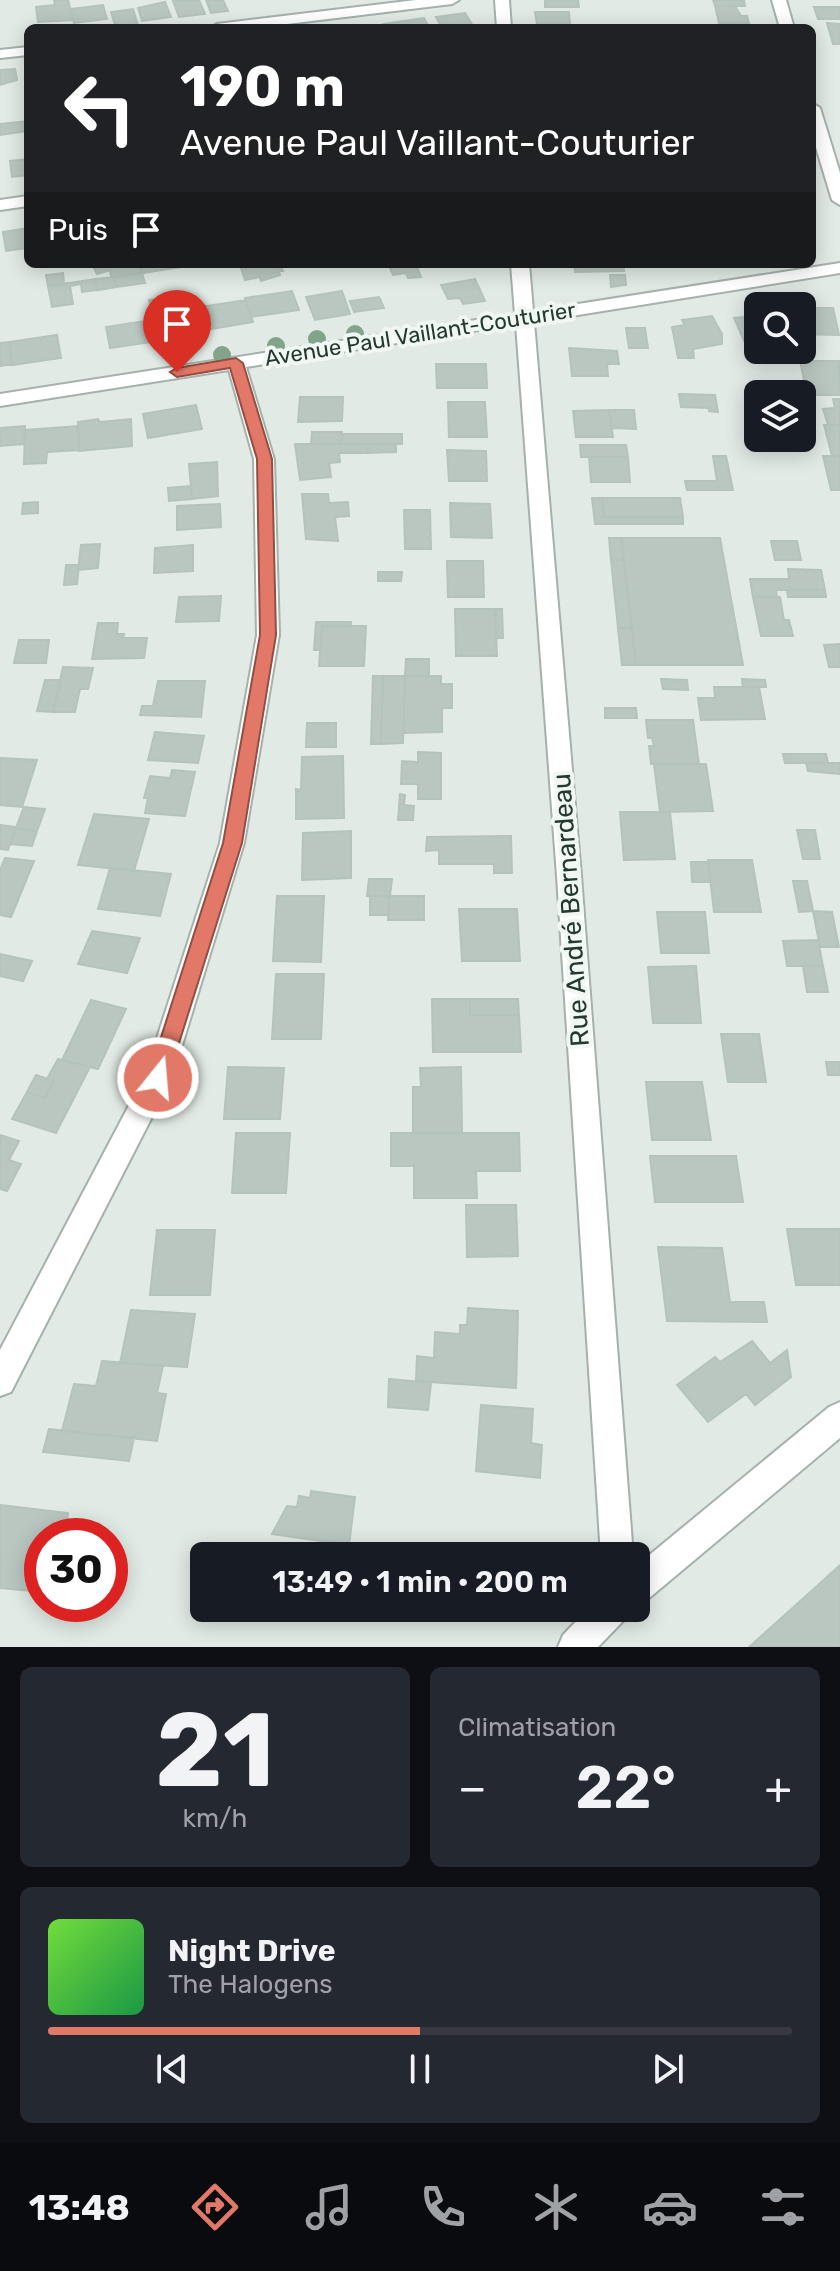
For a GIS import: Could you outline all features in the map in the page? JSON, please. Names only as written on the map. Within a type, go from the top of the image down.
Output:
[{"type":"street","points":[[251,24],[452,0]]},
{"type":"street","points":[[502,0],[504,24]]},
{"type":"street","points":[[779,0],[786,24]]},
{"type":"street","points":[[0,54],[24,51]]},
{"type":"street","points":[[816,121],[840,200]]},
{"type":"street","points":[[0,205],[24,202]]},
{"type":"street","name":"Rue André Bernardeau","points":[[520,268],[569,876],[616,1542]]},
{"type":"street","name":"Avenue Paul Vaillant-Couturier","points":[[0,400],[840,268]]},
{"type":"street","points":[[0,1381],[158,1078],[232,843],[268,635],[264,459],[236,363]]},
{"type":"street","points":[[650,1575],[840,1418]]},
{"type":"street","points":[[575,1647],[599,1622]]},
{"type":"building","points":[[54,0],[68,0],[73,20],[38,22],[36,7],[55,5]]},
{"type":"building","points":[[199,0],[205,14],[179,17],[173,1]]},
{"type":"building","points":[[206,0],[223,0],[228,11],[211,13]]},
{"type":"building","points":[[545,0],[578,0],[579,7],[545,7]]},
{"type":"building","points":[[713,0],[744,0],[745,6],[715,6]]},
{"type":"building","points":[[165,2],[171,17],[142,21],[138,8]]},
{"type":"building","points":[[103,5],[107,19],[74,23],[70,9]]},
{"type":"building","points":[[715,6],[735,6],[741,16],[747,16],[749,23],[719,23]]},
{"type":"building","points":[[814,7],[840,7],[840,19],[818,19]]},
{"type":"building","points":[[133,9],[138,24],[115,24],[111,12]]},
{"type":"building","points":[[535,12],[569,12],[570,24],[537,24]]},
{"type":"building","points":[[465,13],[472,24],[440,24],[436,17]]},
{"type":"building","points":[[424,18],[427,24],[383,24]]},
{"type":"building","points":[[827,23],[840,24],[840,44],[833,44]]},
{"type":"building","points":[[15,69],[17,80],[0,85],[0,70]]},
{"type":"building","points":[[24,121],[24,132],[0,135],[0,124]]},
{"type":"building","points":[[24,159],[24,176],[12,177],[10,161]]},
{"type":"building","points":[[24,229],[24,249],[6,251],[3,232]]},
{"type":"building","points":[[94,268],[141,268],[142,273],[111,277],[110,270],[97,274]]},
{"type":"building","points":[[141,268],[175,268],[142,273]]},
{"type":"building","points":[[241,268],[282,268],[283,271],[279,271],[280,275],[261,281],[260,277],[245,280]]},
{"type":"building","points":[[390,268],[418,268],[421,277],[408,278],[406,273],[393,275]]},
{"type":"building","points":[[574,268],[624,268],[624,271],[575,272]]},
{"type":"building","points":[[63,273],[64,284],[48,286],[46,275]]},
{"type":"building","points":[[142,273],[145,283],[117,287],[114,277]]},
{"type":"building","points":[[610,275],[625,275],[626,285],[611,287]]},
{"type":"building","points":[[114,277],[117,287],[98,290],[95,279]]},
{"type":"building","points":[[95,279],[98,290],[82,292],[81,284],[70,286],[73,304],[52,307],[48,286]]},
{"type":"building","points":[[475,279],[485,301],[463,304],[460,298],[448,299],[441,285]]},
{"type":"building","points":[[292,291],[299,310],[251,317],[245,298]]},
{"type":"building","points":[[342,291],[350,314],[315,320],[306,297]]},
{"type":"building","points":[[170,297],[172,304],[197,301],[205,330],[158,336],[149,300]]},
{"type":"building","points":[[379,297],[384,308],[354,312],[350,301]]},
{"type":"building","points":[[246,300],[253,322],[205,330],[199,307]]},
{"type":"building","points":[[816,308],[833,308],[839,335],[816,334]]},
{"type":"building","points":[[712,316],[722,334],[722,344],[693,349],[694,358],[678,358],[672,327],[685,325],[682,320]]},
{"type":"building","points":[[744,317],[744,341],[734,318]]},
{"type":"building","points":[[146,321],[151,342],[110,348],[106,327]]},
{"type":"building","points":[[626,328],[645,328],[648,348],[629,348]]},
{"type":"building","points":[[57,335],[61,358],[12,365],[9,342]]},
{"type":"building","points":[[9,342],[12,364],[0,366],[0,343]]},
{"type":"building","points":[[569,348],[617,351],[619,364],[607,364],[608,376],[572,376]]},
{"type":"building","points":[[839,361],[840,395],[816,395],[816,380],[804,380],[801,364]]},
{"type":"building","points":[[436,364],[486,364],[487,388],[437,388]]},
{"type":"building","points":[[679,394],[715,395],[718,412],[709,411],[709,408],[681,407]]},
{"type":"building","points":[[300,397],[343,397],[342,421],[298,422]]},
{"type":"building","points":[[833,399],[840,399],[840,425],[828,425],[823,409],[835,408]]},
{"type":"building","points":[[448,402],[485,402],[487,437],[449,437]]},
{"type":"building","points":[[196,405],[202,429],[148,438],[143,414]]},
{"type":"building","points":[[609,410],[613,437],[576,437],[573,411]]},
{"type":"building","points":[[609,410],[634,410],[636,429],[612,428]]},
{"type":"building","points":[[98,419],[100,422],[131,419],[132,446],[79,451],[78,422]]},
{"type":"building","points":[[824,425],[840,425],[840,456],[832,456]]},
{"type":"building","points":[[25,426],[24,444],[0,446],[0,428]]},
{"type":"building","points":[[78,426],[79,450],[47,452],[46,463],[24,464],[25,430]]},
{"type":"building","points":[[312,432],[342,432],[341,444],[311,444]]},
{"type":"building","points":[[342,434],[402,434],[402,444],[341,444]]},
{"type":"building","points":[[295,444],[368,444],[367,453],[339,453],[340,462],[329,463],[331,477],[300,480]]},
{"type":"building","points":[[368,444],[396,444],[396,452],[367,453]]},
{"type":"building","points":[[580,445],[626,445],[628,457],[581,457]]},
{"type":"building","points":[[447,450],[486,451],[487,481],[449,481]]},
{"type":"building","points":[[713,456],[726,456],[733,490],[687,490],[685,481],[717,481]]},
{"type":"building","points":[[823,456],[840,456],[840,490],[831,490]]},
{"type":"building","points":[[589,457],[628,457],[630,482],[591,482]]},
{"type":"building","points":[[217,462],[218,496],[192,499],[189,464]]},
{"type":"building","points":[[191,486],[192,499],[169,501],[168,488]]},
{"type":"building","points":[[302,494],[328,494],[329,503],[348,502],[349,516],[335,517],[338,541],[306,539]]},
{"type":"building","points":[[592,498],[602,498],[604,517],[683,517],[683,524],[595,524]]},
{"type":"building","points":[[602,498],[680,498],[683,517],[604,517]]},
{"type":"building","points":[[38,502],[38,513],[22,514],[23,503]]},
{"type":"building","points":[[450,503],[490,504],[492,538],[451,537]]},
{"type":"building","points":[[220,504],[221,527],[177,530],[177,506]]},
{"type":"building","points":[[404,510],[430,510],[431,549],[405,549]]},
{"type":"building","points":[[609,538],[621,538],[624,560],[611,560]]},
{"type":"building","points":[[621,538],[720,538],[743,665],[636,665]]},
{"type":"building","points":[[771,541],[797,541],[801,560],[775,560]]},
{"type":"building","points":[[100,544],[98,568],[78,570],[81,545]]},
{"type":"building","points":[[193,545],[193,571],[154,573],[155,548]]},
{"type":"building","points":[[611,560],[624,560],[632,628],[618,628]]},
{"type":"building","points":[[447,561],[483,561],[484,597],[448,597]]},
{"type":"building","points":[[66,565],[79,565],[77,584],[64,585]]},
{"type":"building","points":[[788,569],[821,570],[825,590],[776,590],[777,597],[753,597],[750,579],[789,579]]},
{"type":"building","points":[[378,572],[402,572],[401,581],[378,581]]},
{"type":"building","points":[[787,590],[825,590],[826,597],[788,597]]},
{"type":"building","points":[[221,596],[219,621],[176,622],[179,597]]},
{"type":"building","points":[[753,597],[780,597],[784,620],[789,620],[793,636],[761,636]]},
{"type":"building","points":[[455,609],[495,609],[497,656],[456,656]]},
{"type":"building","points":[[495,609],[502,609],[503,638],[496,638]]},
{"type":"building","points":[[316,622],[351,622],[351,626],[322,626],[321,650],[314,650]]},
{"type":"building","points":[[98,623],[118,623],[117,634],[124,634],[123,638],[147,638],[144,658],[92,659]]},
{"type":"building","points":[[322,626],[366,626],[364,666],[319,666]]},
{"type":"building","points":[[618,628],[632,628],[636,665],[622,665]]},
{"type":"building","points":[[19,640],[49,640],[46,663],[14,663]]},
{"type":"building","points":[[840,644],[840,667],[829,667],[824,645]]},
{"type":"building","points":[[406,659],[429,659],[429,676],[405,676]]},
{"type":"building","points":[[63,667],[93,668],[88,689],[80,689],[75,712],[53,712]]},
{"type":"building","points":[[373,676],[383,676],[381,744],[371,744]]},
{"type":"building","points":[[383,676],[405,676],[403,743],[381,744]]},
{"type":"building","points":[[405,676],[441,676],[441,684],[452,684],[452,708],[442,708],[442,732],[404,733]]},
{"type":"building","points":[[661,679],[687,680],[688,690],[663,689]]},
{"type":"building","points":[[742,679],[765,680],[766,687],[743,687]]},
{"type":"building","points":[[45,680],[61,680],[53,712],[37,711]]},
{"type":"building","points":[[158,681],[205,681],[201,717],[140,715],[142,706],[153,706]]},
{"type":"building","points":[[714,687],[759,687],[765,719],[701,720],[698,698],[715,698]]},
{"type":"building","points":[[605,708],[636,708],[637,718],[605,718]]},
{"type":"building","points":[[646,720],[693,720],[699,764],[651,764],[649,746],[654,746],[652,738],[648,738]]},
{"type":"building","points":[[307,723],[336,723],[336,747],[306,747]]},
{"type":"building","points":[[155,732],[204,736],[198,763],[148,760]]},
{"type":"building","points":[[418,752],[441,753],[441,799],[418,799],[418,784],[401,784],[402,761],[418,762]]},
{"type":"building","points":[[783,754],[826,754],[828,763],[785,763]]},
{"type":"building","points":[[343,756],[344,818],[296,819],[296,789],[301,790],[302,757]]},
{"type":"building","points":[[0,758],[37,760],[22,807],[0,805]]},
{"type":"building","points":[[806,763],[840,763],[840,774],[808,771]]},
{"type":"building","points":[[654,764],[706,764],[713,811],[660,812]]},
{"type":"building","points":[[172,770],[195,772],[185,816],[145,813],[148,798],[144,798],[150,776],[170,778]]},
{"type":"building","points":[[400,794],[405,795],[404,805],[414,806],[413,820],[398,820]]},
{"type":"building","points":[[24,807],[45,809],[37,831],[16,828]]},
{"type":"building","points":[[620,812],[670,812],[675,859],[624,860]]},
{"type":"building","points":[[94,814],[149,819],[134,871],[78,865]]},
{"type":"building","points":[[0,825],[16,827],[8,850],[0,849]]},
{"type":"building","points":[[16,828],[37,831],[32,846],[10,844]]},
{"type":"building","points":[[797,830],[815,830],[820,859],[803,859]]},
{"type":"building","points":[[351,831],[351,878],[302,880],[303,833]]},
{"type":"building","points":[[511,836],[512,873],[494,873],[494,864],[439,864],[439,850],[426,851],[427,837]]},
{"type":"building","points":[[5,858],[34,861],[11,917],[0,915],[0,870]]},
{"type":"building","points":[[708,860],[752,860],[761,912],[714,912]]},
{"type":"building","points":[[691,862],[708,862],[711,882],[692,882]]},
{"type":"building","points":[[110,868],[171,874],[160,916],[98,909]]},
{"type":"building","points":[[369,879],[392,879],[390,896],[367,896]]},
{"type":"building","points":[[793,881],[807,881],[813,911],[799,912]]},
{"type":"building","points":[[277,896],[324,896],[321,962],[273,961]]},
{"type":"building","points":[[370,896],[390,896],[388,915],[370,915]]},
{"type":"building","points":[[390,896],[424,896],[424,920],[388,920]]},
{"type":"building","points":[[459,909],[517,909],[520,961],[462,961]]},
{"type":"building","points":[[813,911],[832,912],[839,947],[820,947]]},
{"type":"building","points":[[657,912],[705,912],[709,953],[661,953]]},
{"type":"building","points":[[92,931],[140,938],[127,973],[78,964]]},
{"type":"building","points":[[818,940],[823,966],[787,966],[783,941]]},
{"type":"building","points":[[0,954],[32,961],[23,981],[0,976]]},
{"type":"building","points":[[696,966],[701,1023],[653,1023],[648,967]]},
{"type":"building","points":[[803,966],[823,966],[828,992],[807,992]]},
{"type":"building","points":[[276,974],[324,974],[321,1039],[272,1039]]},
{"type":"building","points":[[432,999],[470,999],[470,1015],[519,1015],[521,1052],[433,1052]]},
{"type":"building","points":[[470,999],[518,999],[519,1015],[470,1015]]},
{"type":"building","points":[[91,1000],[126,1009],[98,1069],[62,1060]]},
{"type":"building","points":[[721,1034],[759,1034],[766,1082],[728,1082]]},
{"type":"building","points":[[58,1059],[90,1067],[56,1133],[12,1119],[27,1092],[45,1098],[54,1081],[47,1079]]},
{"type":"building","points":[[826,1062],[840,1062],[840,1075],[828,1075]]},
{"type":"building","points":[[228,1067],[284,1068],[280,1119],[224,1119]]},
{"type":"building","points":[[461,1067],[462,1133],[413,1133],[413,1087],[421,1087],[420,1068]]},
{"type":"building","points":[[36,1075],[54,1081],[45,1098],[27,1092]]},
{"type":"building","points":[[646,1082],[702,1082],[711,1140],[652,1140]]},
{"type":"building","points":[[236,1133],[290,1133],[286,1193],[232,1193]]},
{"type":"building","points":[[391,1133],[519,1133],[520,1171],[476,1171],[477,1198],[414,1198],[414,1166],[391,1166]]},
{"type":"building","points":[[0,1135],[19,1141],[9,1160],[21,1164],[7,1191],[0,1189]]},
{"type":"building","points":[[650,1156],[736,1156],[743,1202],[655,1202]]},
{"type":"building","points":[[466,1205],[516,1205],[518,1256],[467,1257]]},
{"type":"building","points":[[787,1229],[840,1229],[840,1285],[796,1285]]},
{"type":"building","points":[[157,1230],[215,1230],[210,1295],[150,1295]]},
{"type":"building","points":[[658,1247],[722,1248],[730,1302],[764,1302],[767,1322],[667,1321]]},
{"type":"building","points":[[468,1308],[518,1311],[516,1388],[416,1381],[417,1356],[434,1358],[435,1332],[460,1334],[460,1325],[467,1325]]},
{"type":"building","points":[[131,1310],[195,1314],[187,1367],[120,1363]]},
{"type":"building","points":[[752,1341],[770,1363],[787,1350],[791,1377],[755,1405],[746,1394],[708,1422],[677,1385],[715,1357],[720,1362]]},
{"type":"building","points":[[102,1361],[163,1366],[157,1393],[166,1394],[157,1441],[62,1431],[74,1384],[96,1386]]},
{"type":"building","points":[[389,1379],[431,1383],[428,1410],[388,1407]]},
{"type":"building","points":[[481,1405],[533,1409],[531,1443],[542,1445],[540,1478],[476,1471]]},
{"type":"building","points":[[49,1429],[134,1438],[129,1461],[43,1452]]},
{"type":"building","points":[[311,1491],[355,1497],[349,1542],[272,1534],[287,1506],[297,1507],[299,1496],[310,1498]]},
{"type":"building","points":[[0,1505],[68,1513],[67,1518],[24,1518],[24,1590],[0,1588]]},
{"type":"building","points":[[840,1565],[840,1647],[749,1647],[817,1586]]},
{"type":"route","points":[[158,1078],[232,843],[268,635],[264,459],[236,363],[177,372]]}]
